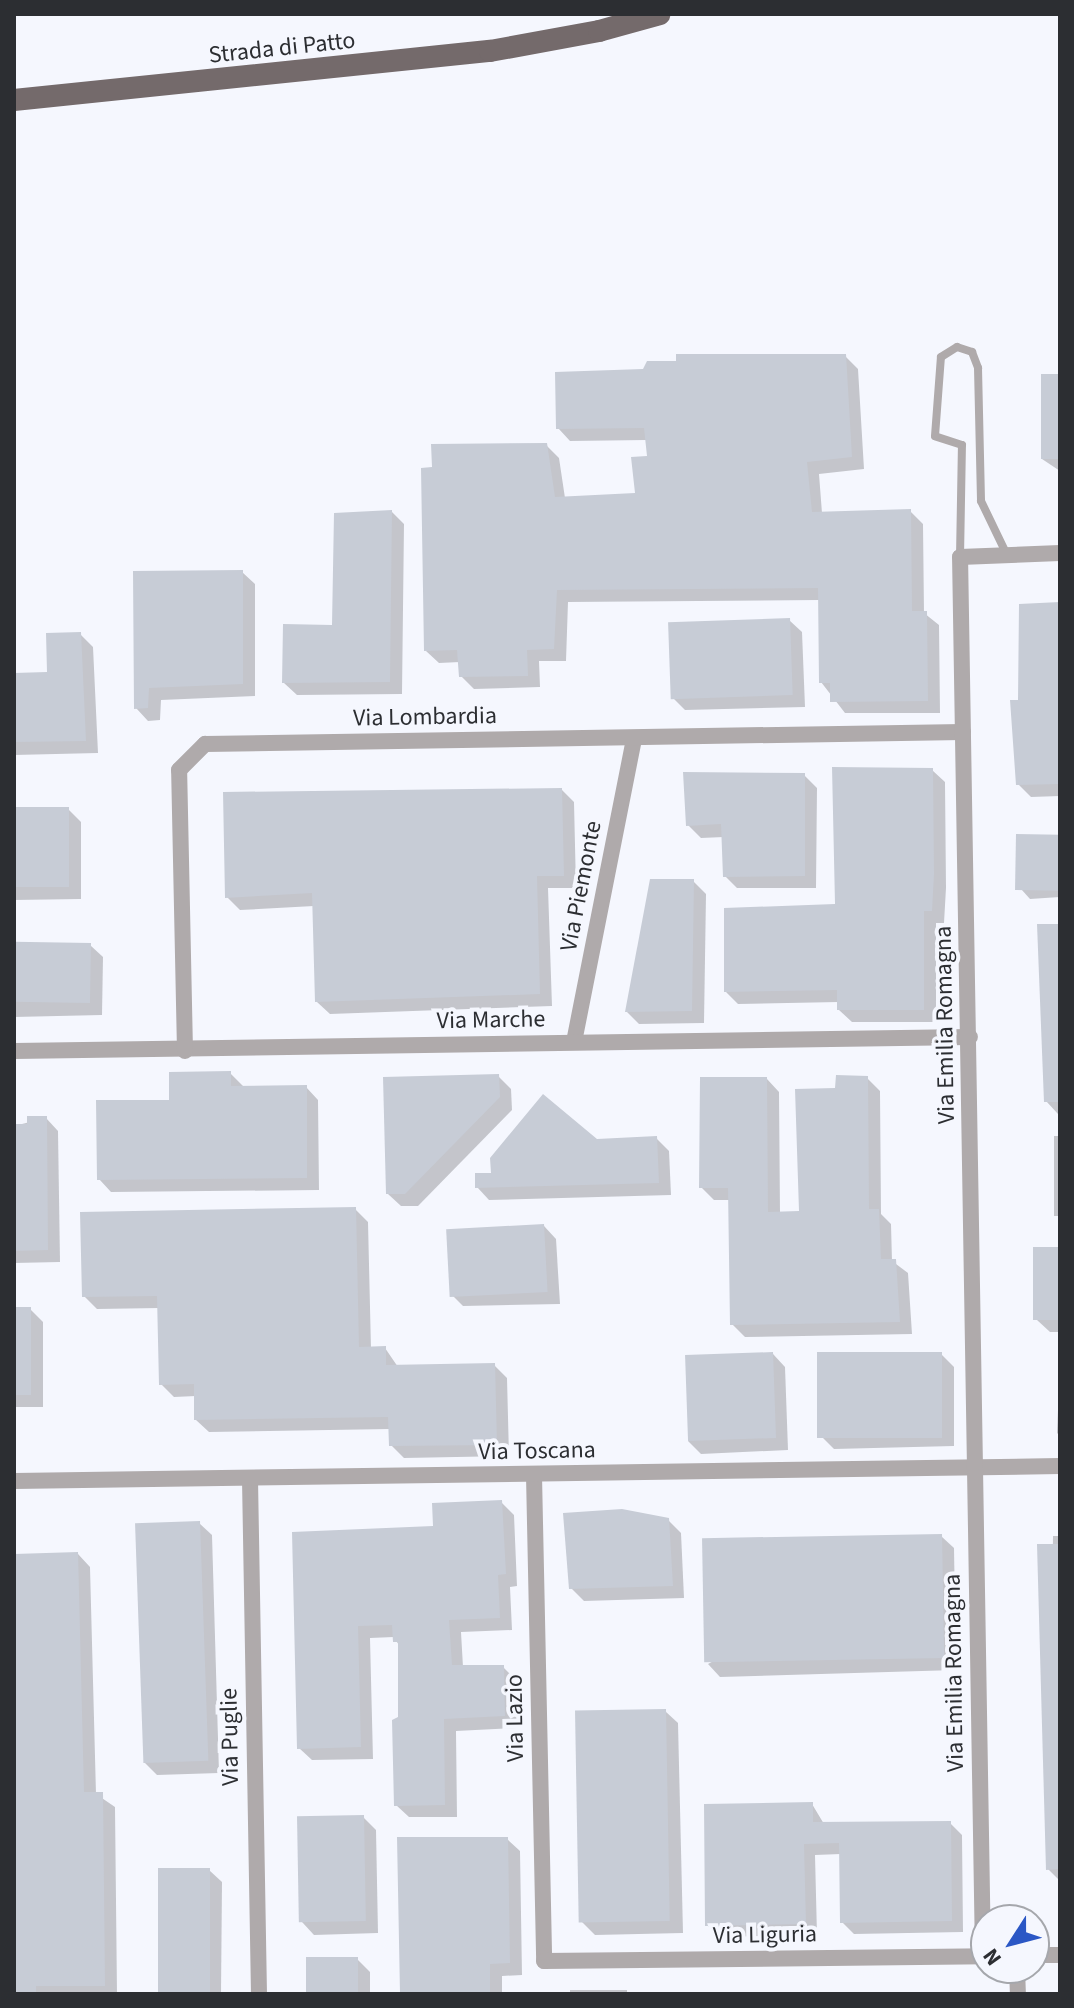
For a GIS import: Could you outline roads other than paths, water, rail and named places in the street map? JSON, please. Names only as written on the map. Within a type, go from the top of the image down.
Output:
[{"type":"main road","name":"Strada di Patto","points":[[14,100],[245,78],[555,40],[660,14]]},
{"type":"street","points":[[960,557],[1060,553]]},
{"type":"street","name":"Via Emilia Romagna","points":[[960,557],[983,1904]]},
{"type":"street","name":"Via Lombardia","points":[[185,1051],[179,770],[198,747],[963,732]]},
{"type":"street","name":"Via Piemonte","points":[[574,1042],[634,739]]},
{"type":"street","name":"Via Marche","points":[[14,1051],[185,1051],[970,1037]]},
{"type":"street","name":"Via Toscana","points":[[14,1481],[1060,1466]]},
{"type":"street","name":"Via Lazio","points":[[534,1475],[544,1961]]},
{"type":"street","name":"Via Puglie","points":[[250,1479],[259,1994]]},
{"type":"street","name":"Via Liguria","points":[[544,1961],[970,1956]]},
{"type":"lane","name":"Via Emilia Romagna","points":[[960,557],[962,445],[935,436],[941,357],[957,347],[972,352],[978,368],[981,501],[1006,553]]}]
